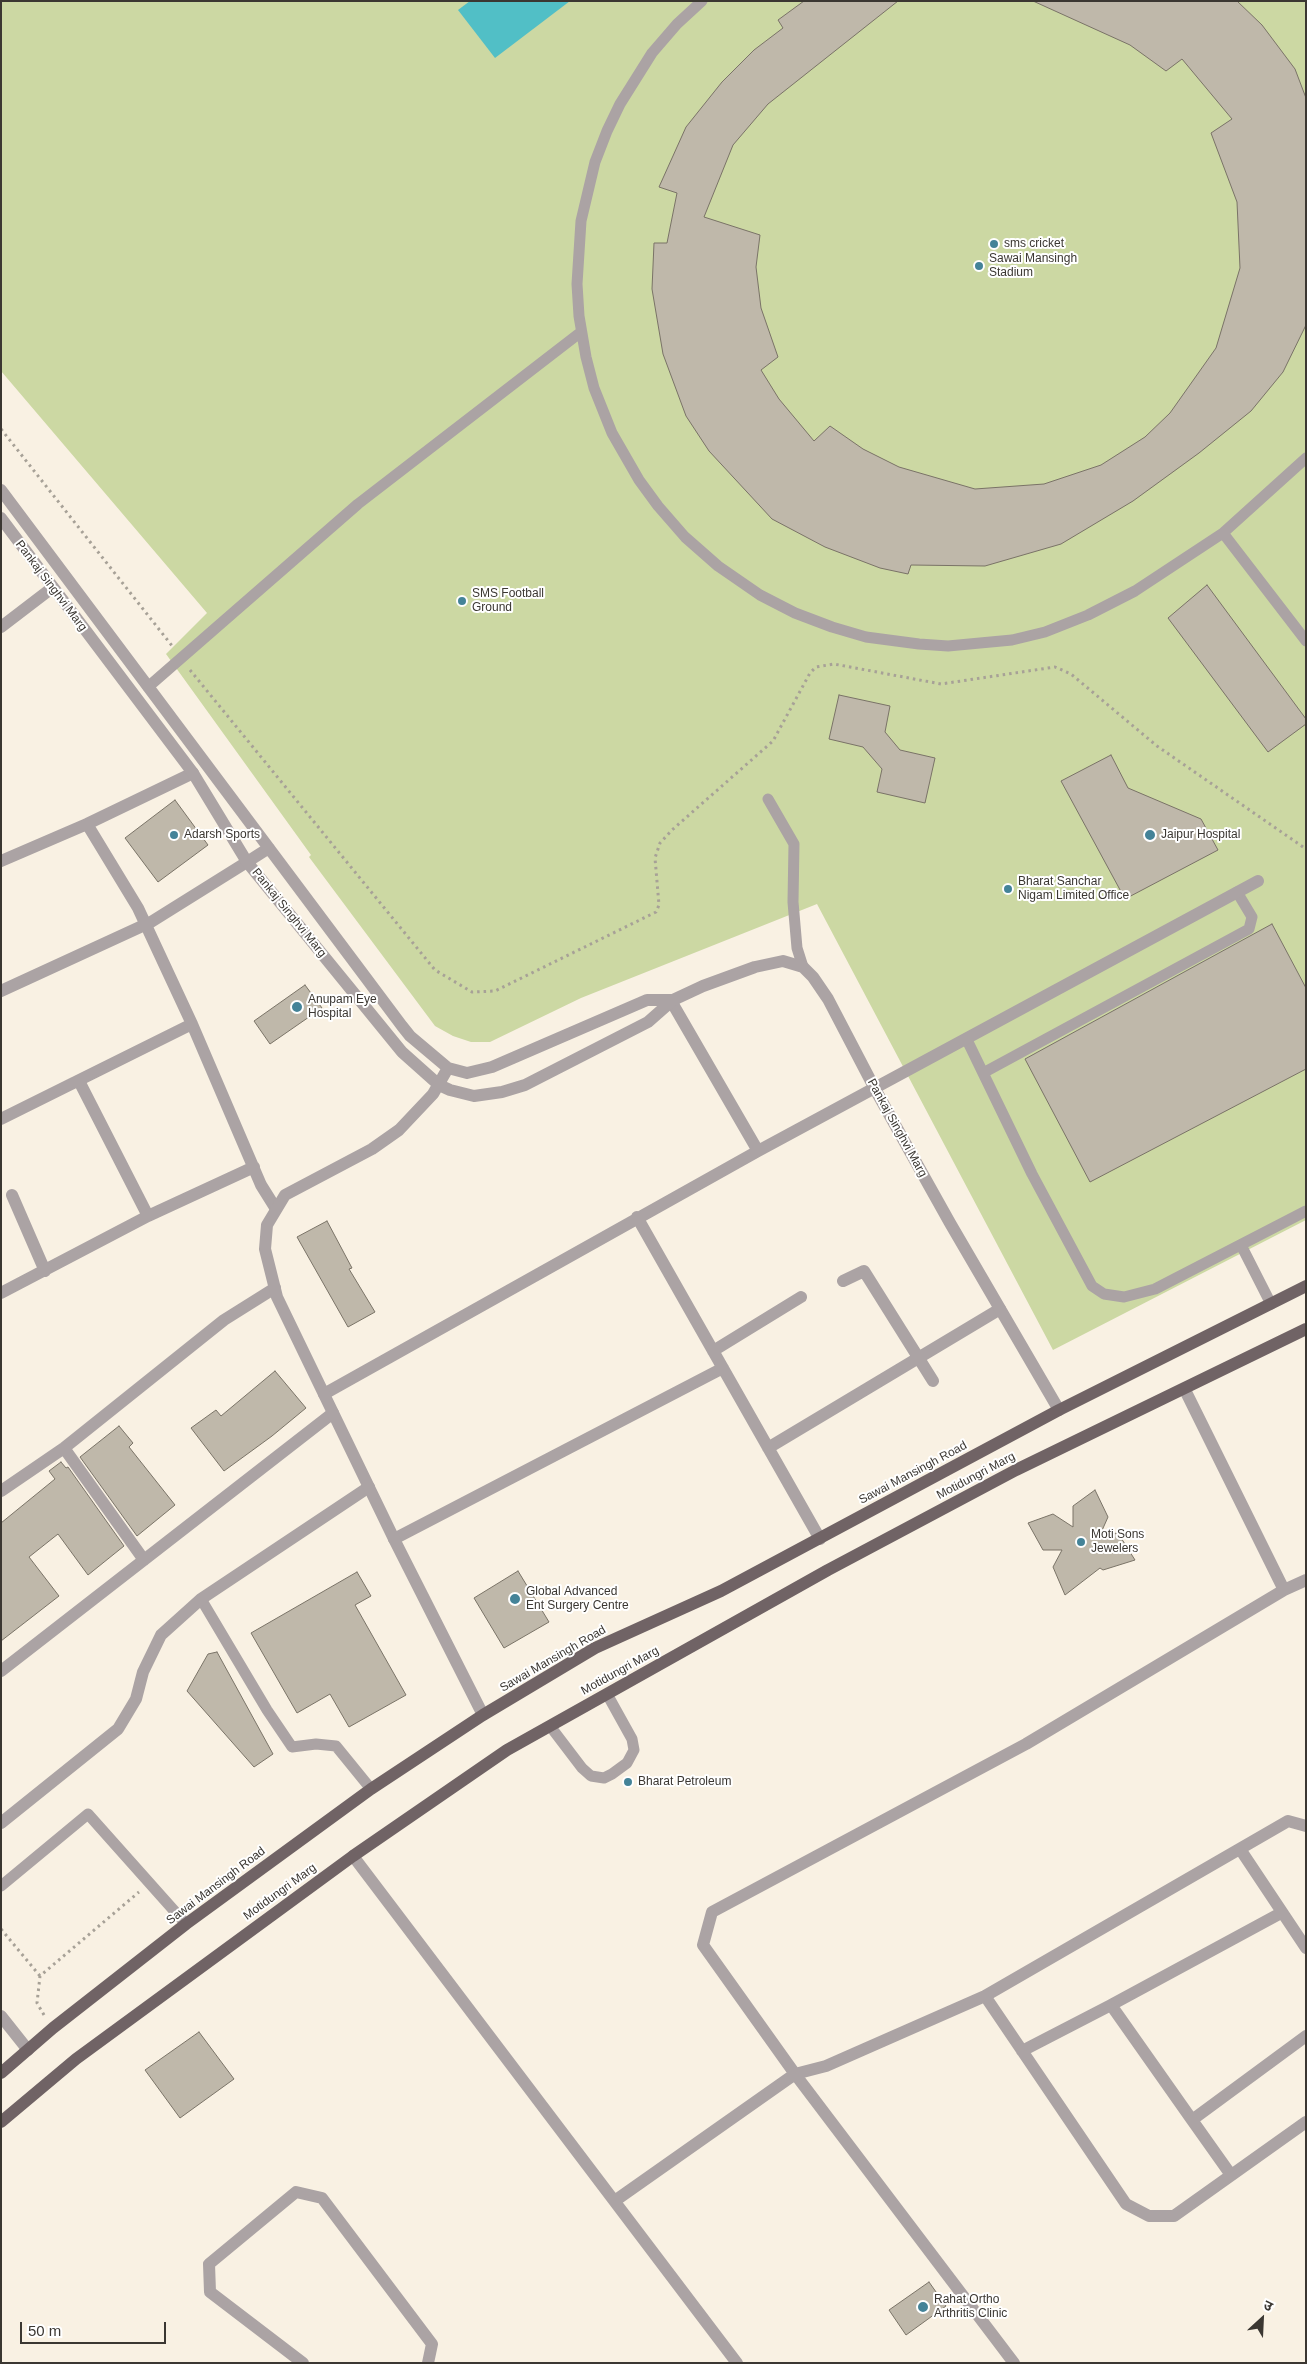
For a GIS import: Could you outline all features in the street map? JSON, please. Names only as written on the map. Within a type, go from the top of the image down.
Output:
[{"type":"main road","name":"Sawai Mansingh Road","points":[[1,2073],[53,2028],[186,1924],[371,1789],[483,1716],[595,1648],[720,1591],[1059,1410],[1306,1286]]},
{"type":"main road","name":"Motidungri Marg","points":[[1,2122],[76,2059],[353,1856],[508,1750],[828,1570],[1016,1470],[1184,1390],[1306,1329]]},
{"type":"street","name":"Pankaj Singhvi Marg","points":[[1,490],[63,576],[402,1026],[410,1036],[448,1068],[467,1073],[492,1067],[646,1000],[673,1000]]},
{"type":"street","name":"Pankaj Singhvi Marg","points":[[1,518],[193,773],[247,862],[402,1052],[439,1085],[474,1096],[525,1086],[648,1022],[673,1000],[704,986],[755,967],[782,961],[803,967],[813,977],[828,999],[875,1089],[1059,1410]]},
{"type":"street","points":[[1,627],[52,588],[63,576]]},
{"type":"street","points":[[4,856],[88,824],[193,773],[206,764]]},
{"type":"street","points":[[88,824],[146,924],[192,1024],[261,1185],[276,1209]]},
{"type":"street","points":[[1,991],[146,924],[269,848]]},
{"type":"street","points":[[324,1394],[758,1151],[967,1040],[1258,881]]},
{"type":"street","points":[[673,1000],[674,1006],[758,1151]]},
{"type":"street","points":[[1,1119],[192,1024]]},
{"type":"street","points":[[448,1068],[429,1100],[399,1130],[372,1149],[285,1195],[267,1225],[265,1249],[275,1288],[324,1394],[483,1716]]},
{"type":"street","points":[[79,1081],[148,1216]]},
{"type":"street","points":[[1,1293],[148,1216],[254,1167]]},
{"type":"street","points":[[12,1195],[45,1271]]},
{"type":"street","points":[[637,1218],[820,1539]]},
{"type":"street","points":[[843,1281],[864,1271],[933,1381]]},
{"type":"street","points":[[1,1490],[64,1448],[224,1320],[275,1288]]},
{"type":"street","points":[[713,1351],[801,1297]]},
{"type":"street","points":[[768,1448],[1000,1309]]},
{"type":"street","points":[[394,1539],[723,1368]]},
{"type":"street","points":[[1184,1390],[1284,1590]]},
{"type":"street","points":[[1,1670],[333,1413]]},
{"type":"street","points":[[64,1448],[144,1560]]},
{"type":"street","points":[[1,1823],[118,1729],[136,1699],[143,1672],[161,1635],[201,1599],[369,1488]]},
{"type":"street","points":[[1014,2363],[795,2074],[703,1945],[712,1912],[1026,1744],[1284,1590],[1306,1580]]},
{"type":"street","points":[[616,2200],[795,2074],[826,2066],[985,1996],[1288,1821],[1306,1826]]},
{"type":"street","points":[[1240,1849],[1306,1948]]},
{"type":"street","points":[[353,1856],[616,2200],[737,2363]]},
{"type":"street","points":[[1022,2051],[1281,1913]]},
{"type":"street","points":[[985,1996],[1126,2204],[1149,2216],[1174,2216],[1306,2122]]},
{"type":"street","points":[[1111,2005],[1231,2175]]},
{"type":"street","points":[[1,2016],[28,2050]]},
{"type":"street","points":[[1192,2120],[1306,2036]]},
{"type":"street","points":[[303,2363],[210,2292],[209,2264],[296,2192],[322,2198],[432,2344],[428,2363]]},
{"type":"lane","points":[[702,1],[677,24],[640,70],[607,130],[595,162],[581,221],[577,284],[581,332],[590,372],[605,417],[628,463],[658,506],[685,537],[731,576],[777,604],[832,627],[889,641],[948,646],[1012,640],[1045,632],[1088,615],[1135,591],[1223,533],[1306,458]]},
{"type":"lane","points":[[148,687],[358,504],[581,332]]},
{"type":"lane","points":[[1223,533],[1306,641]]},
{"type":"lane","points":[[768,799],[794,844],[793,902],[798,948],[803,967]]},
{"type":"lane","points":[[983,1073],[1249,928],[1252,917],[1237,892]]},
{"type":"lane","points":[[967,1040],[1032,1174],[1092,1286],[1104,1294],[1124,1297],[1155,1289],[1306,1211]]},
{"type":"lane","points":[[1241,1245],[1271,1304]]},
{"type":"lane","points":[[201,1599],[267,1710],[292,1747],[316,1744],[336,1746],[371,1789]]},
{"type":"lane","points":[[550,1726],[582,1768],[591,1776],[597,1778],[612,1774],[627,1762],[634,1750],[632,1739],[607,1694]]},
{"type":"lane","points":[[1,1886],[88,1814],[151,1882],[186,1924]]},
{"type":"path","points":[[1,429],[181,658],[436,970],[472,992],[495,991],[656,912],[659,905],[655,858],[660,843],[672,830],[773,741],[810,673],[816,667],[834,664],[941,684],[1055,667],[1071,674],[1157,746],[1306,849]]},
{"type":"path","points":[[53,2028],[37,2003],[40,1976],[151,1882]]},
{"type":"path","points":[[1,1929],[40,1976]]},
{"type":"green space","points":[[1,1],[1306,1],[1306,1220],[1053,1350],[817,904],[581,998],[490,1042],[471,1042],[453,1036],[435,1026],[309,857],[311,855],[166,654],[207,613],[1,371]]},
{"type":"water","points":[[470,1],[570,1],[495,58],[458,10]]},
{"type":"building","points":[[804,1],[898,1],[768,104],[733,145],[704,217],[760,235],[756,267],[761,308],[778,357],[761,370],[779,399],[814,441],[830,426],[863,449],[899,467],[975,489],[1044,484],[1101,465],[1145,437],[1170,413],[1216,348],[1240,268],[1237,202],[1211,133],[1232,119],[1182,59],[1166,71],[1130,45],[1033,1],[1237,1],[1262,25],[1295,69],[1306,98],[1306,325],[1283,372],[1251,411],[1199,453],[1133,501],[1061,544],[985,566],[911,565],[908,574],[880,568],[825,547],[772,519],[709,451],[686,416],[663,354],[652,289],[654,243],[667,243],[677,193],[659,187],[686,127],[722,82],[754,50],[783,28],[778,20]]},
{"type":"building","points":[[1207,585],[1306,719],[1306,724],[1268,752],[1168,618]]},
{"type":"building","points":[[839,695],[890,706],[885,732],[900,750],[935,758],[925,803],[877,792],[882,769],[863,747],[829,739]]},
{"type":"building","name":"Jaipur Hospital","points":[[1111,755],[1128,788],[1201,819],[1218,850],[1125,899],[1061,781]]},
{"type":"building","points":[[175,800],[208,845],[158,882],[125,838]]},
{"type":"building","points":[[1272,924],[1306,988],[1306,1069],[1090,1182],[1025,1059]]},
{"type":"building","points":[[305,985],[322,1008],[270,1044],[254,1021]]},
{"type":"building","points":[[327,1221],[352,1268],[349,1269],[375,1312],[348,1327],[297,1237]]},
{"type":"building","points":[[275,1371],[306,1408],[224,1471],[191,1428],[216,1410],[221,1416]]},
{"type":"building","points":[[119,1426],[133,1443],[129,1447],[175,1505],[137,1536],[80,1457]]},
{"type":"building","points":[[61,1462],[66,1468],[68,1467],[124,1546],[88,1575],[58,1534],[29,1557],[59,1596],[1,1641],[1,1523],[55,1479],[49,1471]]},
{"type":"building","name":"Moti Sons Jewelers","points":[[1095,1490],[1108,1517],[1100,1535],[1118,1533],[1135,1560],[1103,1570],[1100,1568],[1065,1595],[1053,1567],[1062,1550],[1043,1550],[1028,1523],[1053,1514],[1073,1527],[1073,1506]]},
{"type":"building","points":[[518,1571],[549,1622],[504,1648],[474,1598]]},
{"type":"building","points":[[357,1572],[371,1596],[355,1605],[406,1695],[349,1727],[330,1694],[297,1713],[251,1633]]},
{"type":"building","points":[[217,1652],[273,1754],[254,1767],[187,1691],[208,1654]]},
{"type":"building","points":[[199,2032],[234,2079],[180,2118],[145,2070]]},
{"type":"building","points":[[929,2282],[946,2306],[906,2335],[889,2310]]},
{"type":"place","name":"sms cricket","points":[[994,244]]},
{"type":"place","name":"Sawai Mansingh Stadium","points":[[979,266]]},
{"type":"place","name":"SMS Football Ground","points":[[462,601]]},
{"type":"place","name":"Adarsh Sports","points":[[174,835]]},
{"type":"place","name":"Jaipur Hospital","points":[[1150,835]]},
{"type":"place","name":"Bharat Sanchar Nigam Limited Office","points":[[1008,889]]},
{"type":"place","name":"Anupam Eye Hospital","points":[[297,1007]]},
{"type":"place","name":"Moti Sons Jewelers","points":[[1081,1542]]},
{"type":"place","name":"Global Advanced Ent Surgery Centre","points":[[515,1599]]},
{"type":"place","name":"Bharat Petroleum","points":[[628,1782]]},
{"type":"place","name":"Rahat Ortho Arthritis Clinic","points":[[923,2307]]}]
